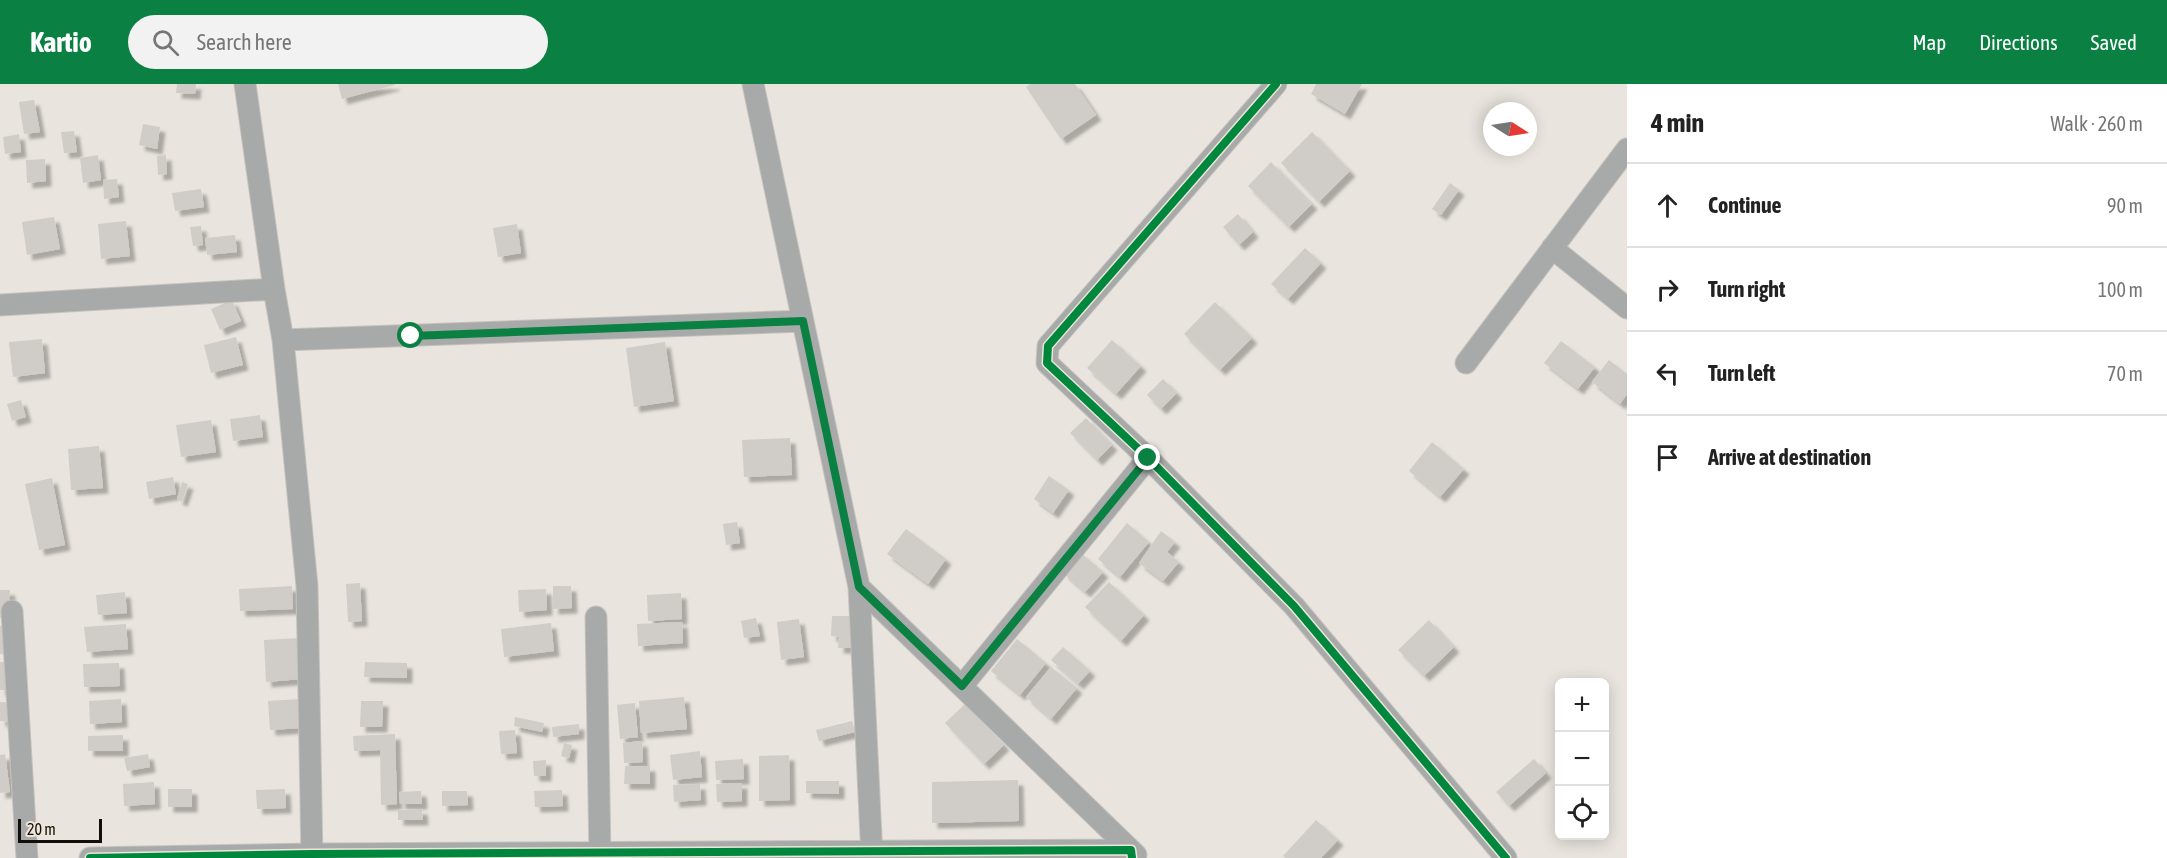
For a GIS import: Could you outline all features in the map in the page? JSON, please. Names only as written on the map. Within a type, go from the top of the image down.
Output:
[{"type":"street","points":[[245,84],[283,340],[308,586],[312,856]]},
{"type":"street","points":[[753,84],[859,587],[872,855]]},
{"type":"street","points":[[1276,84],[1048,346],[1047,363],[1148,458],[1294,606],[1506,858]]},
{"type":"street","points":[[1466,363],[1627,149]]},
{"type":"street","points":[[1552,248],[1627,308]]},
{"type":"street","points":[[0,305],[274,289]]},
{"type":"street","points":[[283,340],[803,321]]},
{"type":"street","points":[[962,686],[1148,458]]},
{"type":"street","points":[[859,587],[1134,855]]},
{"type":"street","points":[[12,611],[27,858]]},
{"type":"street","points":[[596,617],[600,855]]},
{"type":"street","points":[[90,858],[1134,855]]},
{"type":"building","points":[[177,84],[196,84],[195,94],[176,93]]},
{"type":"building","points":[[338,84],[394,84],[395,85],[342,99]]},
{"type":"building","points":[[1030,84],[1075,84],[1096,115],[1061,139],[1026,87]]},
{"type":"building","points":[[1316,84],[1362,84],[1345,114],[1311,94]]},
{"type":"building","points":[[34,100],[40,132],[24,134],[19,102]]},
{"type":"building","points":[[143,124],[160,127],[157,149],[139,145]]},
{"type":"building","points":[[74,131],[77,152],[64,153],[61,132]]},
{"type":"building","points":[[1312,132],[1350,171],[1319,202],[1281,163]]},
{"type":"building","points":[[19,134],[21,152],[5,154],[3,137]]},
{"type":"building","points":[[98,155],[101,180],[83,183],[80,158]]},
{"type":"building","points":[[166,155],[167,174],[158,175],[157,156]]},
{"type":"building","points":[[45,159],[46,181],[27,183],[26,160]]},
{"type":"building","points":[[1271,162],[1312,204],[1289,227],[1248,186]]},
{"type":"building","points":[[117,179],[119,197],[104,199],[103,180]]},
{"type":"building","points":[[1450,183],[1459,190],[1441,215],[1432,209]]},
{"type":"building","points":[[201,189],[204,207],[175,211],[172,193]]},
{"type":"building","points":[[1238,214],[1253,232],[1239,245],[1223,227]]},
{"type":"building","points":[[54,217],[60,249],[27,255],[22,222]]},
{"type":"building","points":[[126,221],[130,256],[101,259],[98,224]]},
{"type":"building","points":[[517,224],[521,253],[498,257],[493,228]]},
{"type":"building","points":[[201,226],[203,245],[193,246],[190,227]]},
{"type":"building","points":[[235,235],[237,252],[207,255],[205,238]]},
{"type":"building","points":[[1305,248],[1321,263],[1288,299],[1271,284]]},
{"type":"building","points":[[232,300],[241,321],[220,330],[211,309]]},
{"type":"building","points":[[1215,302],[1252,338],[1220,370],[1184,334]]},
{"type":"building","points":[[236,337],[243,365],[211,373],[204,345]]},
{"type":"building","points":[[42,339],[45,373],[13,377],[9,342]]},
{"type":"building","points":[[1112,340],[1141,366],[1116,394],[1087,368]]},
{"type":"building","points":[[1561,341],[1595,367],[1578,389],[1544,363]]},
{"type":"building","points":[[665,342],[674,401],[634,407],[626,348]]},
{"type":"building","points":[[1609,360],[1627,374],[1627,394],[1620,404],[1592,382]]},
{"type":"building","points":[[1163,379],[1177,393],[1161,409],[1147,395]]},
{"type":"building","points":[[21,400],[26,417],[12,421],[7,404]]},
{"type":"building","points":[[260,415],[263,437],[233,441],[230,419]]},
{"type":"building","points":[[1086,418],[1112,445],[1097,460],[1070,433]]},
{"type":"building","points":[[211,420],[216,452],[181,457],[176,425]]},
{"type":"building","points":[[790,438],[792,475],[744,477],[742,440]]},
{"type":"building","points":[[1432,442],[1464,469],[1440,497],[1409,471]]},
{"type":"building","points":[[99,446],[103,488],[71,490],[68,449]]},
{"type":"building","points":[[1049,476],[1069,490],[1053,513],[1034,499]]},
{"type":"building","points":[[173,477],[176,494],[149,499],[146,482]]},
{"type":"building","points":[[52,478],[65,545],[39,550],[25,484]]},
{"type":"building","points":[[182,482],[188,484],[182,501],[177,499]]},
{"type":"building","points":[[737,522],[740,543],[726,545],[723,524]]},
{"type":"building","points":[[1127,523],[1149,542],[1120,577],[1098,559]]},
{"type":"building","points":[[906,529],[946,559],[928,584],[887,554]]},
{"type":"building","points":[[1161,531],[1175,542],[1167,552],[1179,562],[1163,581],[1139,563]]},
{"type":"building","points":[[1081,553],[1103,572],[1085,592],[1063,573]]},
{"type":"building","points":[[1109,582],[1144,615],[1121,641],[1085,607]]},
{"type":"building","points":[[360,583],[362,621],[348,622],[346,584]]},
{"type":"building","points":[[292,586],[293,609],[240,611],[239,589]]},
{"type":"building","points":[[553,586],[571,586],[572,608],[553,609]]},
{"type":"building","points":[[546,589],[547,610],[519,612],[518,590]]},
{"type":"building","points":[[0,590],[10,590],[8,619],[0,618]]},
{"type":"building","points":[[125,592],[127,613],[98,615],[96,595]]},
{"type":"building","points":[[681,593],[682,619],[648,621],[647,595]]},
{"type":"building","points":[[832,616],[857,616],[857,648],[838,648],[839,637],[831,636]]},
{"type":"building","points":[[756,618],[760,636],[744,638],[741,621]]},
{"type":"building","points":[[799,619],[804,657],[781,660],[777,622]]},
{"type":"building","points":[[1429,620],[1454,647],[1424,676],[1398,650]]},
{"type":"building","points":[[682,622],[683,643],[638,646],[637,624]]},
{"type":"building","points":[[551,623],[554,651],[504,657],[501,629]]},
{"type":"building","points":[[126,624],[128,649],[87,652],[84,627]]},
{"type":"building","points":[[0,626],[10,626],[9,655],[0,654]]},
{"type":"building","points":[[299,638],[302,679],[266,682],[264,640]]},
{"type":"building","points":[[1017,639],[1046,663],[1020,695],[991,671]]},
{"type":"building","points":[[1063,647],[1090,671],[1078,684],[1051,660]]},
{"type":"building","points":[[0,662],[14,662],[13,690],[0,690]]},
{"type":"building","points":[[365,662],[407,663],[407,678],[364,677]]},
{"type":"building","points":[[119,663],[120,686],[84,687],[83,664]]},
{"type":"building","points":[[1051,667],[1077,688],[1051,719],[1026,697]]},
{"type":"building","points":[[684,697],[687,729],[641,733],[639,701]]},
{"type":"building","points":[[121,699],[122,722],[90,724],[89,701]]},
{"type":"building","points":[[299,699],[301,728],[270,730],[268,701]]},
{"type":"building","points":[[361,701],[383,701],[382,727],[360,727]]},
{"type":"building","points":[[0,702],[15,703],[13,722],[0,721]]},
{"type":"building","points":[[635,703],[638,737],[620,739],[617,705]]},
{"type":"building","points":[[965,704],[1004,745],[984,764],[945,723]]},
{"type":"building","points":[[515,717],[544,723],[542,732],[514,726]]},
{"type":"building","points":[[852,721],[855,732],[819,741],[816,730]]},
{"type":"building","points":[[579,724],[579,734],[553,737],[552,727]]},
{"type":"building","points":[[515,730],[517,753],[501,754],[499,731]]},
{"type":"building","points":[[395,734],[397,804],[381,805],[380,750],[354,751],[353,736]]},
{"type":"building","points":[[123,735],[123,751],[88,751],[88,736]]},
{"type":"building","points":[[642,741],[643,762],[624,763],[623,743]]},
{"type":"building","points":[[564,743],[572,745],[569,758],[561,756]]},
{"type":"building","points":[[700,751],[702,777],[673,780],[670,755]]},
{"type":"building","points":[[5,754],[10,792],[0,793],[0,755]]},
{"type":"building","points":[[148,754],[150,767],[127,771],[124,758]]},
{"type":"building","points":[[789,755],[790,800],[759,801],[759,756]]},
{"type":"building","points":[[743,759],[744,779],[716,780],[715,761]]},
{"type":"building","points":[[1534,759],[1546,773],[1509,806],[1496,792]]},
{"type":"building","points":[[546,760],[546,776],[534,776],[533,761]]},
{"type":"building","points":[[625,766],[650,766],[650,784],[624,784]]},
{"type":"building","points":[[1018,780],[1019,821],[932,823],[932,782]]},
{"type":"building","points":[[806,781],[839,781],[839,794],[806,793]]},
{"type":"building","points":[[154,782],[155,804],[124,806],[123,784]]},
{"type":"building","points":[[742,783],[742,801],[717,802],[716,784]]},
{"type":"building","points":[[700,784],[701,800],[674,802],[673,785]]},
{"type":"building","points":[[168,789],[192,789],[192,807],[168,807]]},
{"type":"building","points":[[285,789],[286,808],[257,809],[256,790]]},
{"type":"building","points":[[562,790],[563,806],[535,807],[534,791]]},
{"type":"building","points":[[421,791],[422,804],[400,804],[399,792]]},
{"type":"building","points":[[442,791],[467,791],[468,805],[442,806]]},
{"type":"building","points":[[422,809],[423,820],[398,820],[398,810]]},
{"type":"building","points":[[1316,820],[1338,840],[1321,858],[1286,858],[1283,856]]},
{"type":"cycle path","points":[[1276,84],[1048,346],[1047,363],[1148,458],[1294,606],[1506,858]]},
{"type":"cycle path","points":[[90,858],[312,854],[1131,850],[1132,858]]},
{"type":"route","points":[[411,336],[803,321],[859,587],[962,686],[1148,458]]}]
